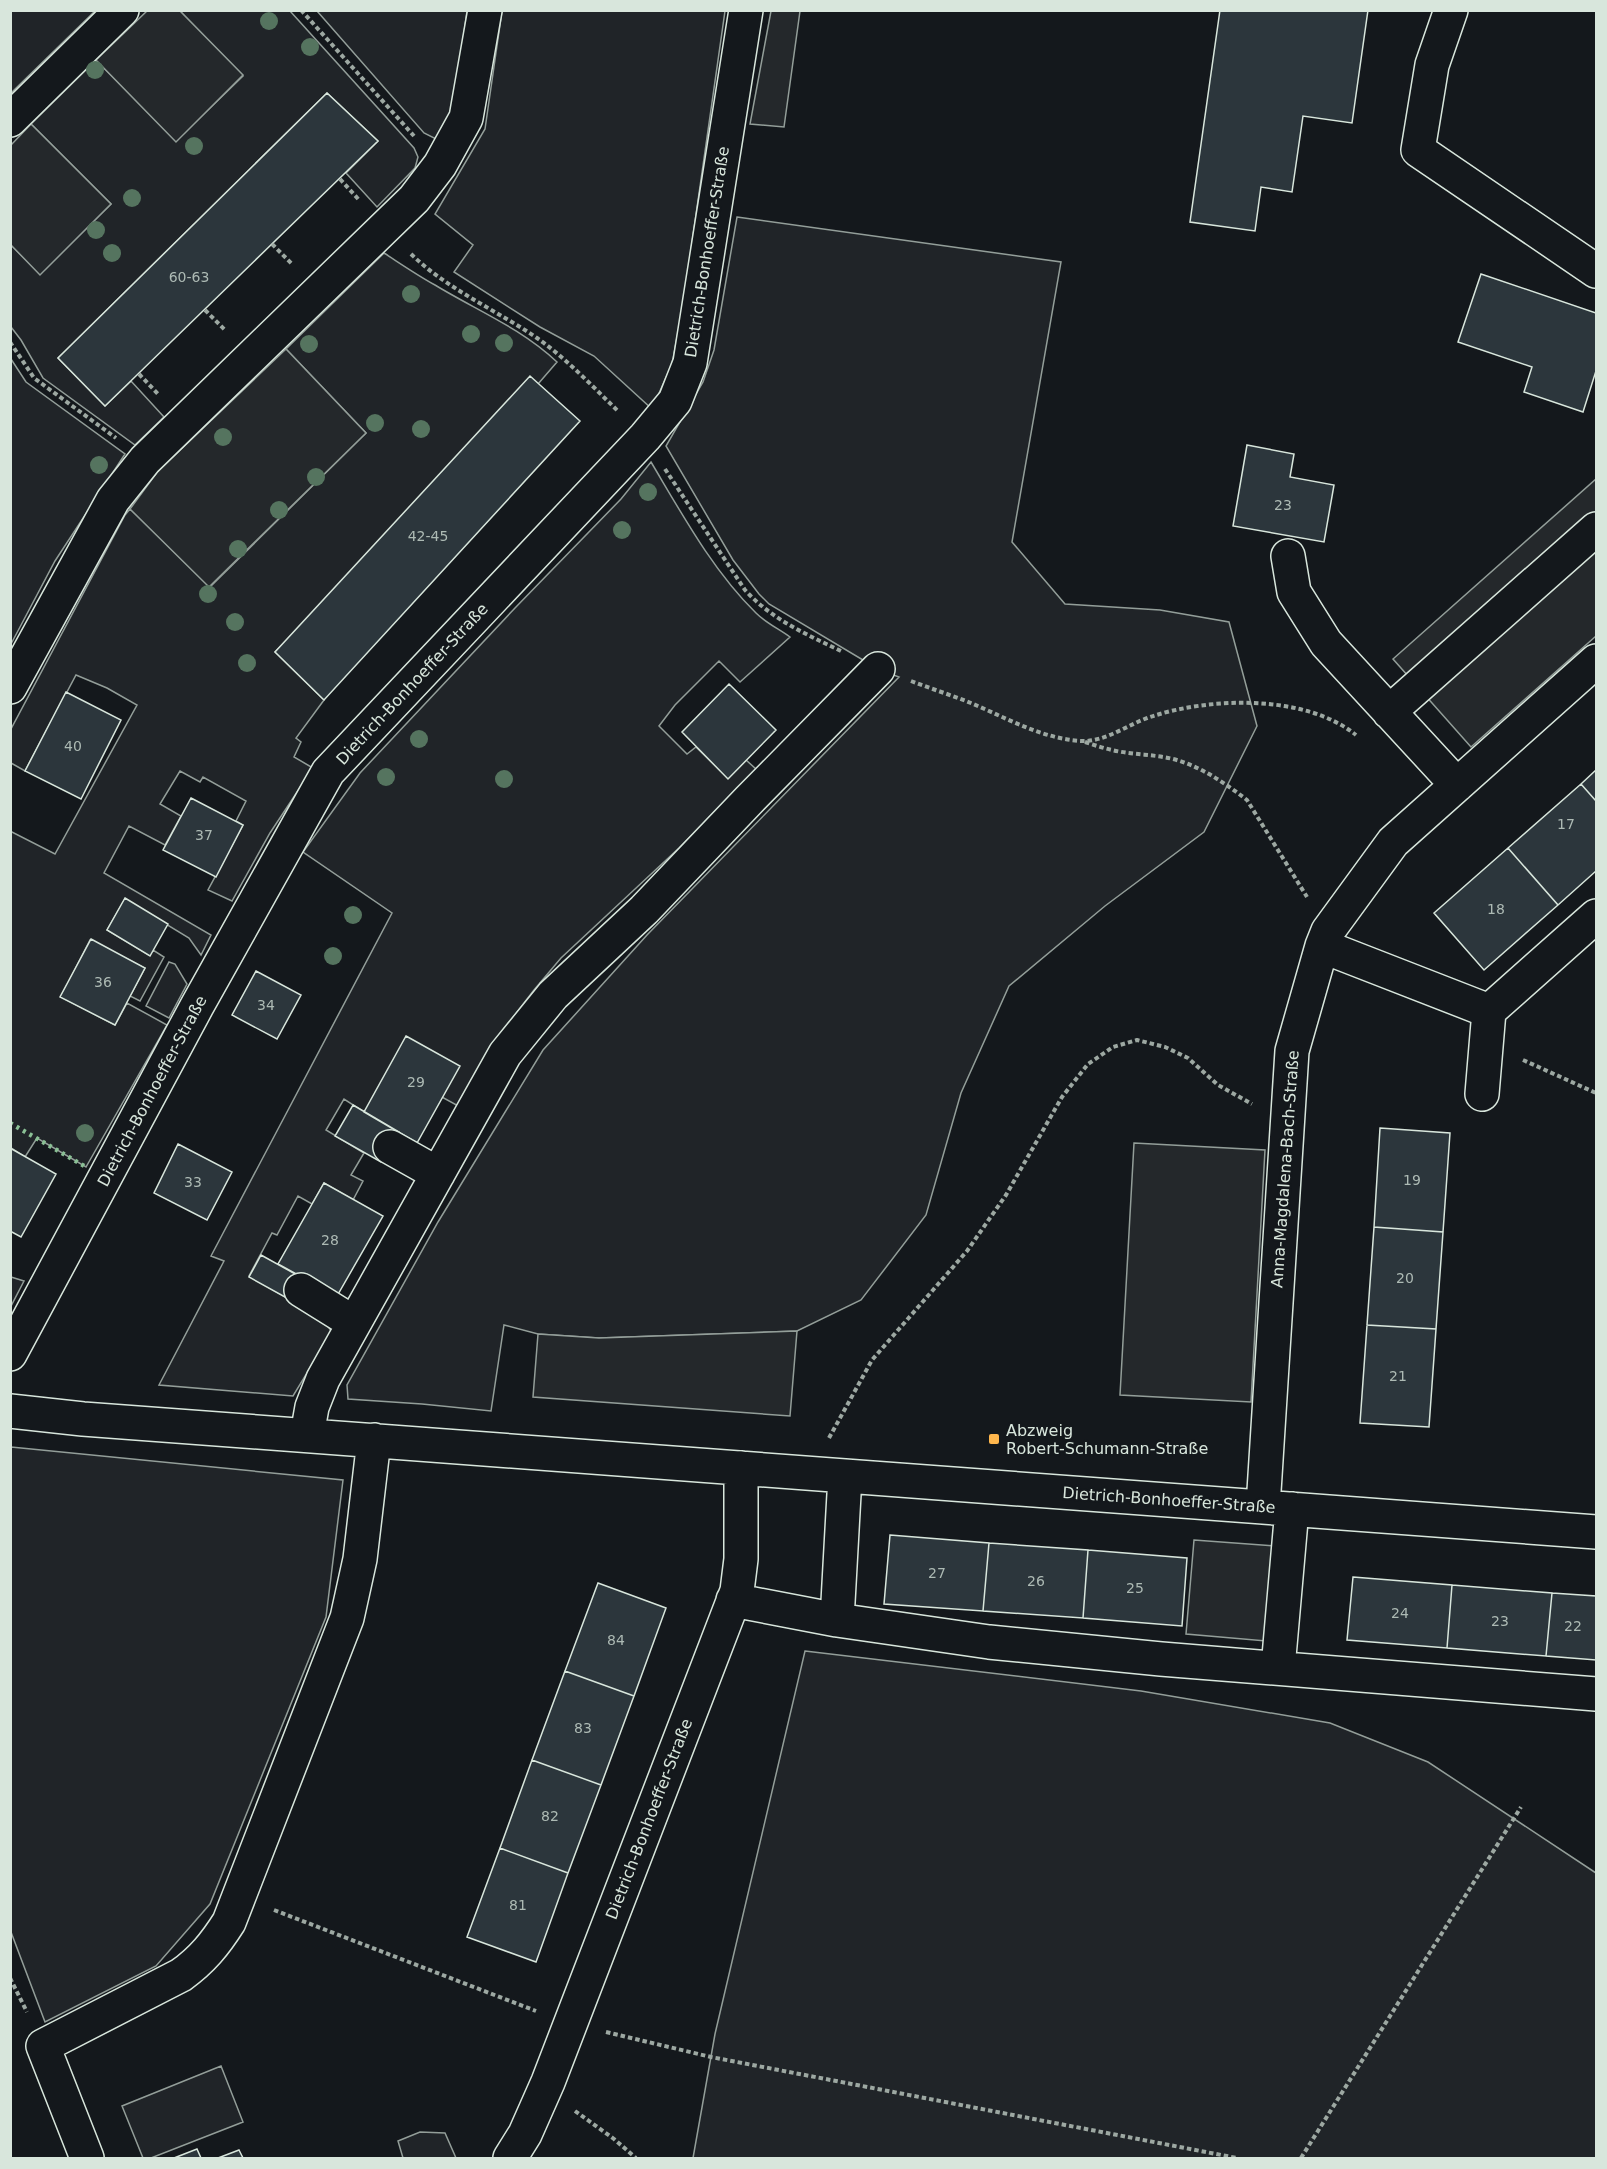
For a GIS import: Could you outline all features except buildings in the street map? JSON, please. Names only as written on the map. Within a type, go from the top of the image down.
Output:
[{"type":"street","points":[[10,687],[113,500],[145,460],[414,199],[440,165],[466,118],[485,10]]},
{"type":"street","name":"Dietrich-Bonhoeffer-Straße","points":[[10,1354],[197,1006],[328,772],[645,437],[675,401],[690,363],[746,10]]},
{"type":"street","points":[[1451,10],[1432,65],[1418,150],[1596,271]]},
{"type":"street","points":[[10,120],[125,16]]},
{"type":"street","points":[[1389,712],[1596,529]]},
{"type":"street","points":[[1288,556],[1294,592],[1326,643],[1457,785]]},
{"type":"street","name":"Anna-Magdalena-Bach-Straße","points":[[1278,1668],[1277,1508],[1288,1114],[1292,1051],[1325,938],[1393,842],[1596,661]]},
{"type":"street","points":[[308,1435],[312,1407],[322,1379],[505,1054],[553,995],[644,910],[878,669]]},
{"type":"street","points":[[1482,1094],[1489,1011],[1596,916]]},
{"type":"street","points":[[1325,938],[1489,1011]]},
{"type":"street","points":[[390,1147],[438,1174]]},
{"type":"street","points":[[301,1290],[354,1323]]},
{"type":"street","name":"Dietrich-Bonhoeffer-Straße","points":[[10,1411],[84,1419],[1596,1532]]},
{"type":"street","points":[[87,2158],[44,2046],[180,1975],[199,1962],[229,1922],[347,1618],[360,1559],[374,1440]]},
{"type":"street","name":"Dietrich-Bonhoeffer-Straße","points":[[510,2158],[525,2134],[544,2090],[737,1591],[741,1559],[741,1468]]},
{"type":"street","points":[[837,1620],[845,1476]]},
{"type":"street","points":[[733,1600],[837,1620],[989,1642],[1596,1694]]},
{"type":"path","points":[[301,10],[440,165]]},
{"type":"path","points":[[385,227],[420,263],[439,277],[539,339],[570,365],[645,437],[745,590],[759,606],[792,627],[878,669],[966,700],[1057,738],[1091,741],[1165,712],[1196,706],[1239,703],[1290,707],[1318,713],[1346,727],[1365,741]]},
{"type":"path","points":[[10,342],[34,378],[145,460]]},
{"type":"path","points":[[1082,741],[1113,751],[1173,759],[1195,767],[1233,789],[1246,800],[1325,938]]},
{"type":"path","points":[[812,1473],[842,1412],[872,1360],[967,1251],[1006,1195],[1062,1097],[1088,1064],[1113,1047],[1137,1040],[1165,1047],[1188,1058],[1218,1085],[1260,1109],[1288,1114]]},
{"type":"path","points":[[1487,1044],[1596,1093]]},
{"type":"path","points":[[1301,2158],[1521,1807]]},
{"type":"path","points":[[240,1897],[570,2024],[711,2057],[1238,2158]]},
{"type":"path","points":[[544,2090],[614,2139],[636,2158]]},
{"type":"shaded area","points":[[11,10],[95,10],[95,11],[11,93]]},
{"type":"shaded area","points":[[148,10],[180,11],[243,75],[176,142],[96,60]]},
{"type":"shaded area","points":[[180,11],[290,11],[414,148],[418,157],[415,168],[377,207],[346,173],[378,141],[327,93],[58,358],[105,406],[131,381],[164,417],[135,445],[43,378],[11,327],[11,245],[40,274],[111,204],[31,124],[96,60],[176,141],[243,76]]},
{"type":"shaded area","points":[[317,11],[467,11],[454,104],[438,140],[424,133]]},
{"type":"shaded area","points":[[502,11],[725,11],[683,306],[672,364],[652,409],[594,356],[540,327],[454,272],[473,245],[435,214],[485,129]]},
{"type":"shaded area","points":[[771,11],[800,11],[784,127],[750,124]]},
{"type":"shaded area","points":[[31,124],[111,204],[40,275],[11,245],[11,145]]},
{"type":"shaded area","points":[[737,217],[1061,262],[1012,542],[1065,604],[1160,610],[1229,622],[1257,726],[1204,832],[1105,906],[1009,986],[961,1093],[926,1215],[861,1300],[797,1331],[599,1338],[538,1334],[504,1325],[491,1411],[348,1399],[347,1385],[438,1222],[543,1050],[647,935],[899,677],[878,669],[769,604],[733,560],[666,446],[703,382],[714,350]]},
{"type":"shaded area","points":[[384,253],[529,339],[557,362],[275,652],[324,700],[296,738],[301,742],[294,757],[313,768],[270,833],[232,901],[208,890],[243,825],[236,821],[246,801],[203,777],[200,782],[180,771],[160,804],[181,816],[165,845],[129,826],[104,873],[211,935],[201,955],[189,938],[125,899],[107,930],[149,955],[153,950],[164,957],[140,1001],[130,996],[145,968],[90,940],[61,997],[115,1025],[127,1003],[167,1025],[86,1167],[37,1138],[25,1157],[11,1148],[10,831],[55,854],[137,705],[107,688],[76,675],[25,771],[11,763],[11,729],[130,509],[210,587],[366,433],[286,349]]},
{"type":"shaded area","points":[[286,349],[366,433],[209,587],[130,509],[158,471]]},
{"type":"shaded area","points":[[11,359],[26,382],[125,454],[55,561],[11,644]]},
{"type":"shaded area","points":[[651,462],[699,541],[740,597],[760,617],[790,637],[740,682],[719,661],[675,705],[659,726],[687,754],[696,747],[728,778],[746,760],[756,769],[679,848],[561,958],[501,1033],[460,1107],[442,1097],[364,1112],[344,1099],[326,1130],[364,1153],[351,1175],[363,1181],[353,1200],[324,1183],[312,1204],[298,1196],[277,1235],[272,1233],[249,1276],[322,1318],[332,1332],[293,1396],[159,1385],[224,1261],[211,1256],[392,913],[303,852],[360,773],[621,499]]},
{"type":"shaded area","points":[[1596,479],[1596,636],[1471,747],[1393,659]]},
{"type":"shaded area","points":[[169,962],[175,964],[187,984],[169,1018],[146,1006]]},
{"type":"shaded area","points":[[1134,1143],[1265,1150],[1251,1402],[1120,1395]]},
{"type":"shaded area","points":[[10,1277],[24,1281],[11,1306]]},
{"type":"shaded area","points":[[797,1331],[790,1416],[533,1397],[538,1334],[599,1338]]},
{"type":"shaded area","points":[[11,1447],[343,1480],[326,1617],[210,1904],[156,1966],[45,2022],[11,1932]]},
{"type":"shaded area","points":[[1194,1540],[1274,1546],[1266,1641],[1186,1634]]},
{"type":"shaded area","points":[[805,1651],[1141,1691],[1330,1723],[1428,1762],[1596,1873],[1596,2158],[693,2158],[715,2034]]},
{"type":"shaded area","points":[[221,2066],[243,2122],[151,2158],[143,2158],[122,2106]]},
{"type":"shaded area","points":[[420,2132],[445,2133],[456,2158],[403,2158],[398,2141]]},
{"type":"hedge","points":[[10,1123],[86,1167]]},
{"type":"place","name":"Abzweig Robert-Schumann-Straße","points":[[994,1439]]}]
